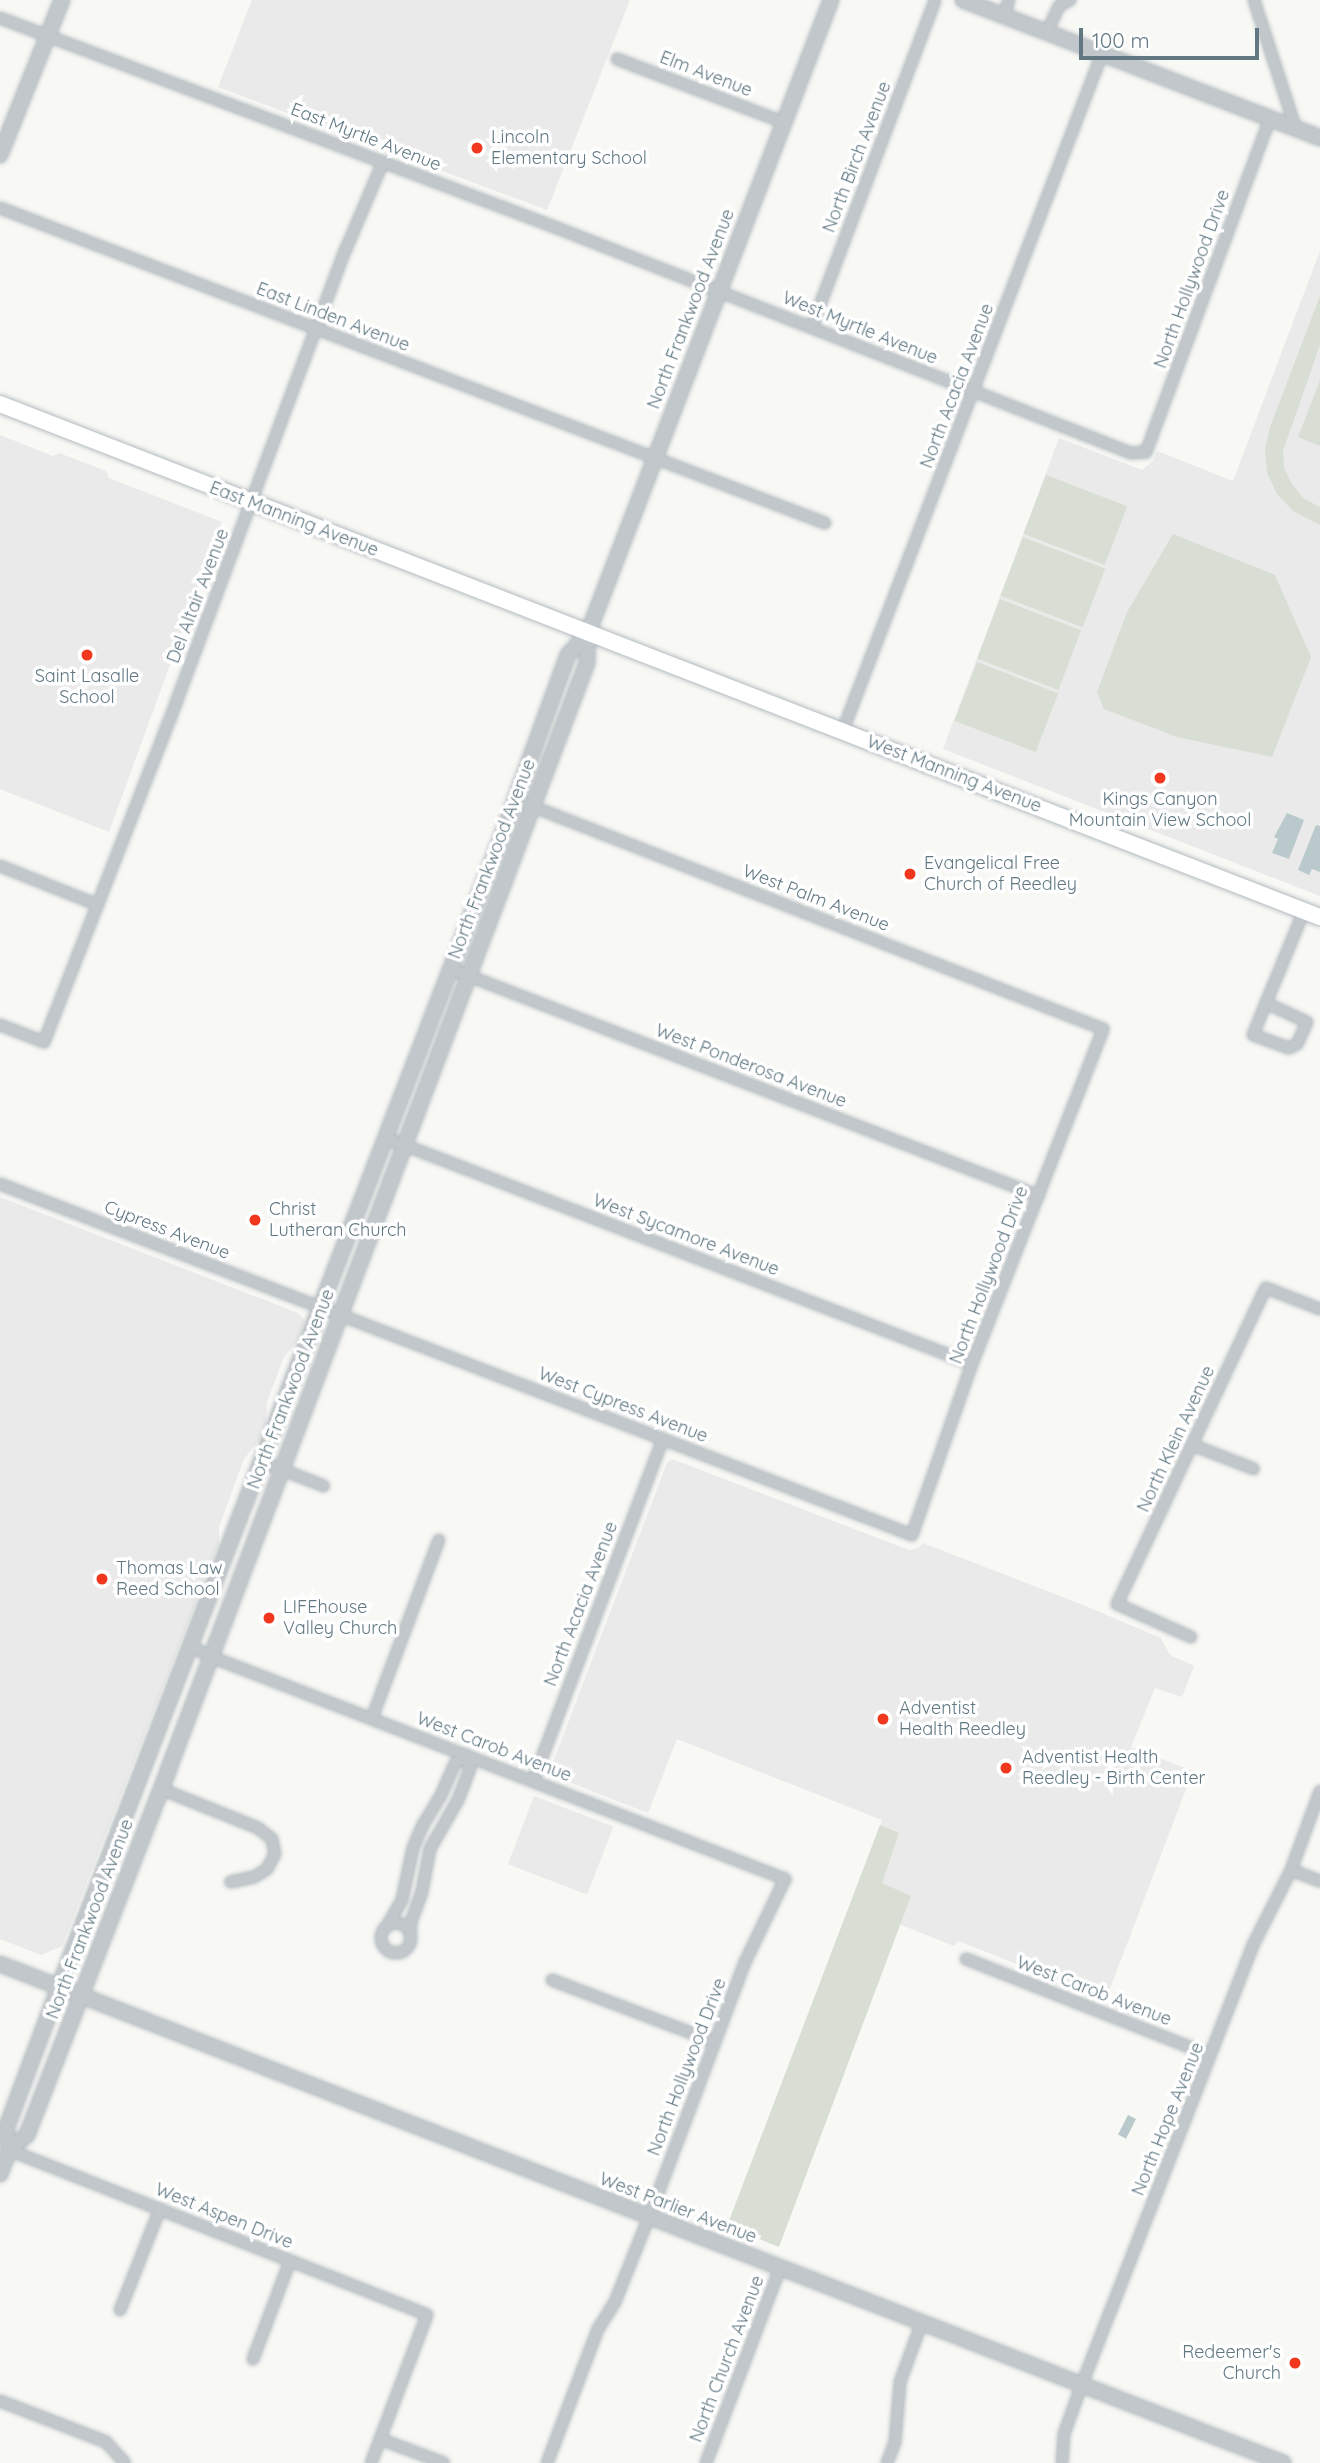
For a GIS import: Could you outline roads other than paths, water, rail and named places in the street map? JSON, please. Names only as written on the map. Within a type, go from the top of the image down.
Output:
[{"type":"main road","name":"East Manning Avenue","points":[[0,404],[588,633]]},
{"type":"main road","name":"West Manning Avenue","points":[[588,633],[1320,917]]},
{"type":"street","points":[[0,155],[62,0]]},
{"type":"street","name":"North Frankwood Avenue","points":[[9,2150],[27,2135],[161,1789],[209,1656],[587,663],[588,633],[831,0]]},
{"type":"street","name":"North Birch Avenue","points":[[812,327],[935,0]]},
{"type":"street","points":[[963,0],[1320,138]]},
{"type":"street","points":[[1004,16],[1009,0]]},
{"type":"street","points":[[1046,32],[1059,6],[1070,0]]},
{"type":"street","points":[[1254,0],[1296,129]]},
{"type":"street","name":"East Myrtle Avenue","points":[[0,18],[719,291]]},
{"type":"street","name":"North Acacia Avenue","points":[[843,730],[1102,54]]},
{"type":"street","name":"Elm Avenue","points":[[617,59],[783,122]]},
{"type":"street","name":"North Hollywood Drive","points":[[1146,452],[1270,119]]},
{"type":"street","name":"Del Altair Avenue","points":[[0,1025],[44,1042],[318,330],[346,249],[383,162]]},
{"type":"street","name":"East Linden Avenue","points":[[0,208],[654,460],[825,523]]},
{"type":"street","name":"West Myrtle Avenue","points":[[719,291],[1130,453],[1146,452]]},
{"type":"street","name":"North Frankwood Avenue","points":[[0,2174],[9,2150],[6,2129],[59,1987],[516,800],[568,655],[588,633]]},
{"type":"street","name":"West Palm Avenue","points":[[516,800],[1103,1029]]},
{"type":"street","points":[[0,866],[98,905]]},
{"type":"street","points":[[1266,1003],[1307,1022],[1297,1044],[1289,1048],[1254,1035],[1266,1003],[1304,911]]},
{"type":"street","name":"West Ponderosa Avenue","points":[[451,969],[1039,1196]]},
{"type":"street","name":"North Hollywood Drive","points":[[912,1535],[972,1364],[1103,1029]]},
{"type":"street","name":"West Sycamore Avenue","points":[[386,1138],[972,1364]]},
{"type":"street","name":"Cypress Avenue","points":[[0,1184],[321,1308]]},
{"type":"street","name":"North Klein Avenue","points":[[1191,1637],[1117,1604],[1266,1288],[1320,1309]]},
{"type":"street","name":"West Cypress Avenue","points":[[321,1308],[912,1535]]},
{"type":"street","name":"North Acacia Avenue","points":[[533,1781],[663,1439]]},
{"type":"street","points":[[1192,1445],[1254,1469]]},
{"type":"street","points":[[262,1462],[324,1486]]},
{"type":"street","points":[[372,1718],[439,1539]]},
{"type":"street","name":"West Carob Avenue","points":[[191,1646],[209,1656],[372,1718],[462,1759],[533,1781],[785,1879]]},
{"type":"street","points":[[462,1759],[470,1768],[458,1800],[430,1849],[422,1891],[411,1922],[410,1937],[404,1950],[389,1951],[381,1938],[402,1900],[417,1837],[462,1759]]},
{"type":"street","points":[[161,1789],[258,1828],[272,1839],[275,1854],[267,1869],[254,1877],[231,1882]]},
{"type":"street","name":"North Hope Avenue","points":[[1062,2463],[1064,2434],[1082,2384],[1252,1947],[1291,1870],[1320,1791]]},
{"type":"street","points":[[1291,1870],[1320,1881]]},
{"type":"street","name":"North Hollywood Drive","points":[[547,2463],[598,2329],[615,2302],[649,2217],[745,1962],[785,1879]]},
{"type":"street","points":[[387,1926],[402,1925],[410,1937]]},
{"type":"street","name":"West Carob Avenue","points":[[966,1959],[1210,2055]]},
{"type":"street","name":"West Parlier Avenue","points":[[0,1964],[1082,2384],[1247,2456],[1283,2463]]},
{"type":"street","points":[[552,1980],[715,2042]]},
{"type":"street","name":"West Aspen Drive","points":[[9,2150],[427,2315],[380,2438]]},
{"type":"street","points":[[120,2310],[160,2209]]},
{"type":"street","points":[[253,2360],[290,2261]]},
{"type":"street","name":"North Church Avenue","points":[[706,2463],[780,2268]]},
{"type":"street","points":[[887,2463],[895,2442],[900,2382],[922,2322]]},
{"type":"street","points":[[0,2401],[106,2442],[125,2463]]},
{"type":"street","points":[[371,2463],[380,2438],[444,2463]]},
{"type":"place","name":"Lincoln Elementary School","points":[[477,148]]},
{"type":"place","name":"Saint Lasalle School","points":[[87,655]]},
{"type":"place","name":"Kings Canyon Mountain View School","points":[[1160,778]]},
{"type":"place","name":"Evangelical Free Church of Reedley","points":[[910,874]]},
{"type":"place","name":"Christ Lutheran Church","points":[[255,1220]]},
{"type":"place","name":"Thomas Law Reed School","points":[[102,1579]]},
{"type":"place","name":"LIFEhouse Valley Church","points":[[269,1618]]},
{"type":"place","name":"Adventist Health Reedley","points":[[883,1719]]},
{"type":"place","name":"Adventist Health Reedley - Birth Center","points":[[1006,1768]]},
{"type":"place","name":"Redeemer's Church","points":[[1295,2363]]}]
